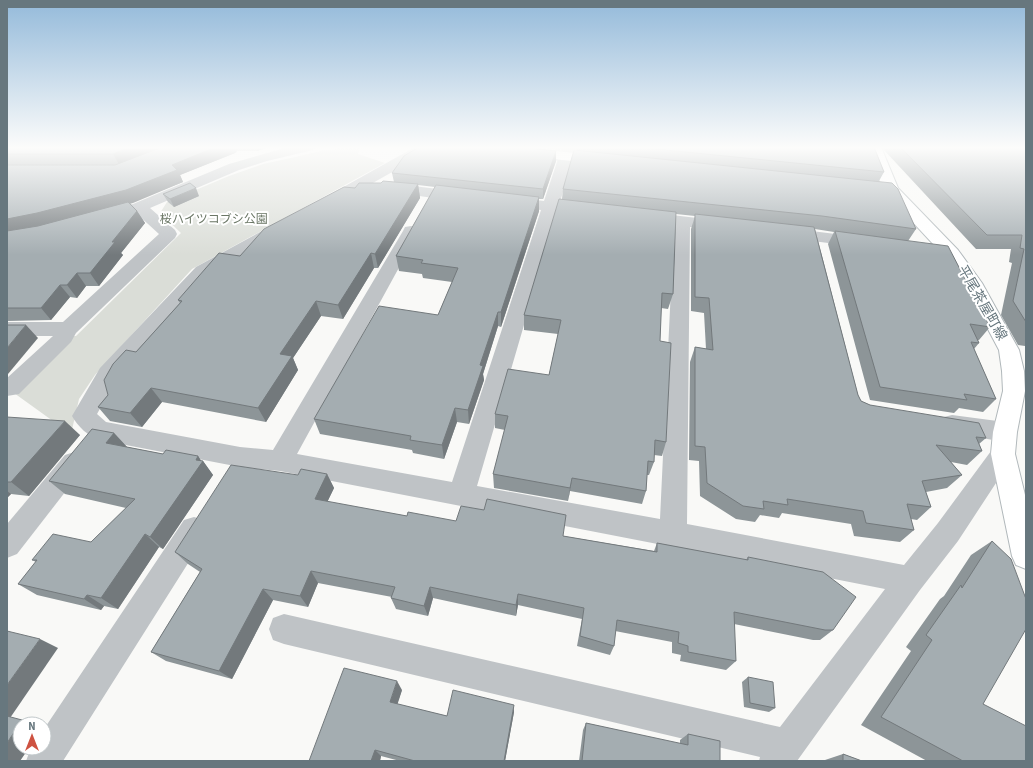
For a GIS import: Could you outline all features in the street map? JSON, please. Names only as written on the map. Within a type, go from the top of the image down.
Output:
[{"type":"main road","name":"平尾茶屋町線","points":[[882,183],[883,189],[952,254],[973,283],[1009,350],[1013,371],[1014,391],[1004,443],[1026,556]]},
{"type":"street","points":[[91,221],[140,207],[197,183]]},
{"type":"street","points":[[312,211],[364,183]]},
{"type":"street","points":[[461,495],[558,183]]},
{"type":"street","points":[[360,185],[479,198]]},
{"type":"street","points":[[280,461],[432,193]]},
{"type":"street","points":[[495,200],[605,212]]},
{"type":"street","points":[[7,388],[11,388],[64,337],[68,329],[169,234],[140,207]]},
{"type":"street","points":[[628,215],[737,228]]},
{"type":"street","points":[[292,222],[202,271],[108,374],[84,416],[100,430],[240,457],[280,461],[673,534],[910,580]]},
{"type":"street","points":[[673,534],[682,222]]},
{"type":"street","points":[[769,231],[876,244]]},
{"type":"street","points":[[816,236],[822,259]]},
{"type":"street","points":[[929,251],[952,254]]},
{"type":"street","points":[[7,329],[68,329]]},
{"type":"street","points":[[284,629],[781,753],[910,580],[948,532],[1004,443],[937,421]]},
{"type":"street","points":[[7,545],[100,430]]},
{"type":"street","points":[[223,484],[240,457]]},
{"type":"street","points":[[44,761],[206,510]]},
{"type":"green space","name":"桜ハイツコブシ公園","points":[[213,183],[349,183],[192,269],[95,375],[79,399],[71,434],[14,393],[70,336],[76,336],[181,233],[160,213],[167,202]]},
{"type":"building","points":[[7,183],[144,183],[126,190],[37,213],[7,219]]},
{"type":"building","points":[[190,183],[196,188],[170,199],[163,194]]},
{"type":"building","points":[[359,183],[418,184],[375,254],[371,253],[338,305],[316,301],[280,354],[292,356],[258,408],[151,388],[130,413],[98,407],[108,395],[104,380],[113,364],[126,350],[136,352],[182,301],[178,300],[219,253],[240,256],[264,229],[344,187],[355,188]]},
{"type":"building","points":[[485,183],[545,183],[543,189]]},
{"type":"building","points":[[565,183],[892,183],[898,189],[916,229],[822,216],[563,189]]},
{"type":"building","points":[[935,183],[1026,183],[1026,322],[1013,301],[1024,249],[1020,248],[1022,235],[987,235]]},
{"type":"building","points":[[436,185],[539,197],[501,312],[498,312],[480,365],[483,366],[468,410],[455,408],[442,445],[410,440],[411,436],[314,419],[379,306],[438,315],[458,268],[421,263],[423,260],[396,256]]},
{"type":"building","points":[[559,199],[676,212],[673,294],[662,293],[660,341],[671,343],[666,442],[655,440],[654,462],[648,461],[646,491],[572,478],[570,488],[493,474],[508,416],[495,414],[508,369],[549,375],[561,320],[524,315]]},
{"type":"building","points":[[128,202],[137,211],[90,273],[77,273],[67,285],[60,285],[41,308],[7,308],[7,231],[38,226]]},
{"type":"building","points":[[695,214],[814,227],[858,395],[861,401],[870,405],[979,423],[986,438],[976,437],[982,451],[936,445],[962,475],[922,481],[931,507],[907,504],[914,530],[866,523],[863,511],[787,499],[788,505],[763,501],[764,509],[743,506],[707,483],[705,447],[695,446],[695,347],[713,350],[709,298],[695,297]]},
{"type":"building","points":[[835,231],[948,246],[990,327],[970,324],[979,343],[971,342],[996,399],[964,394],[967,400],[880,387]]},
{"type":"building","points":[[7,325],[26,325],[7,348]]},
{"type":"building","points":[[7,417],[65,421],[11,482],[7,482]]},
{"type":"building","points":[[92,429],[114,433],[106,443],[163,454],[166,450],[198,456],[196,460],[203,461],[150,537],[145,534],[101,598],[87,595],[84,599],[18,584],[37,560],[32,560],[53,534],[91,542],[135,499],[49,481]]},
{"type":"building","points":[[231,465],[298,475],[301,469],[327,474],[315,499],[407,516],[408,512],[456,521],[461,506],[484,510],[487,499],[566,515],[563,536],[657,552],[657,543],[748,560],[748,557],[823,572],[856,597],[833,630],[825,630],[734,612],[736,661],[688,652],[688,646],[678,643],[679,632],[617,620],[614,646],[580,636],[584,608],[518,594],[516,605],[430,587],[424,606],[391,598],[395,587],[311,571],[300,596],[263,589],[219,671],[151,652],[202,569],[175,552]]},
{"type":"building","points":[[992,541],[1011,559],[1026,599],[1026,629],[983,704],[1026,726],[1026,761],[963,761],[881,717],[932,640],[926,635],[961,585],[962,588]]},
{"type":"building","points":[[7,631],[40,639],[7,685]]},
{"type":"building","points":[[344,668],[397,681],[390,702],[447,716],[453,690],[514,705],[504,761],[415,761],[375,750],[371,761],[309,761]]},
{"type":"building","points":[[748,677],[773,682],[775,708],[750,703]]},
{"type":"building","points":[[7,716],[12,717],[12,735],[7,743]]},
{"type":"building","points":[[586,723],[688,745],[688,734],[720,741],[720,761],[582,761]]},
{"type":"building","points":[[843,754],[862,761],[843,761]]}]
